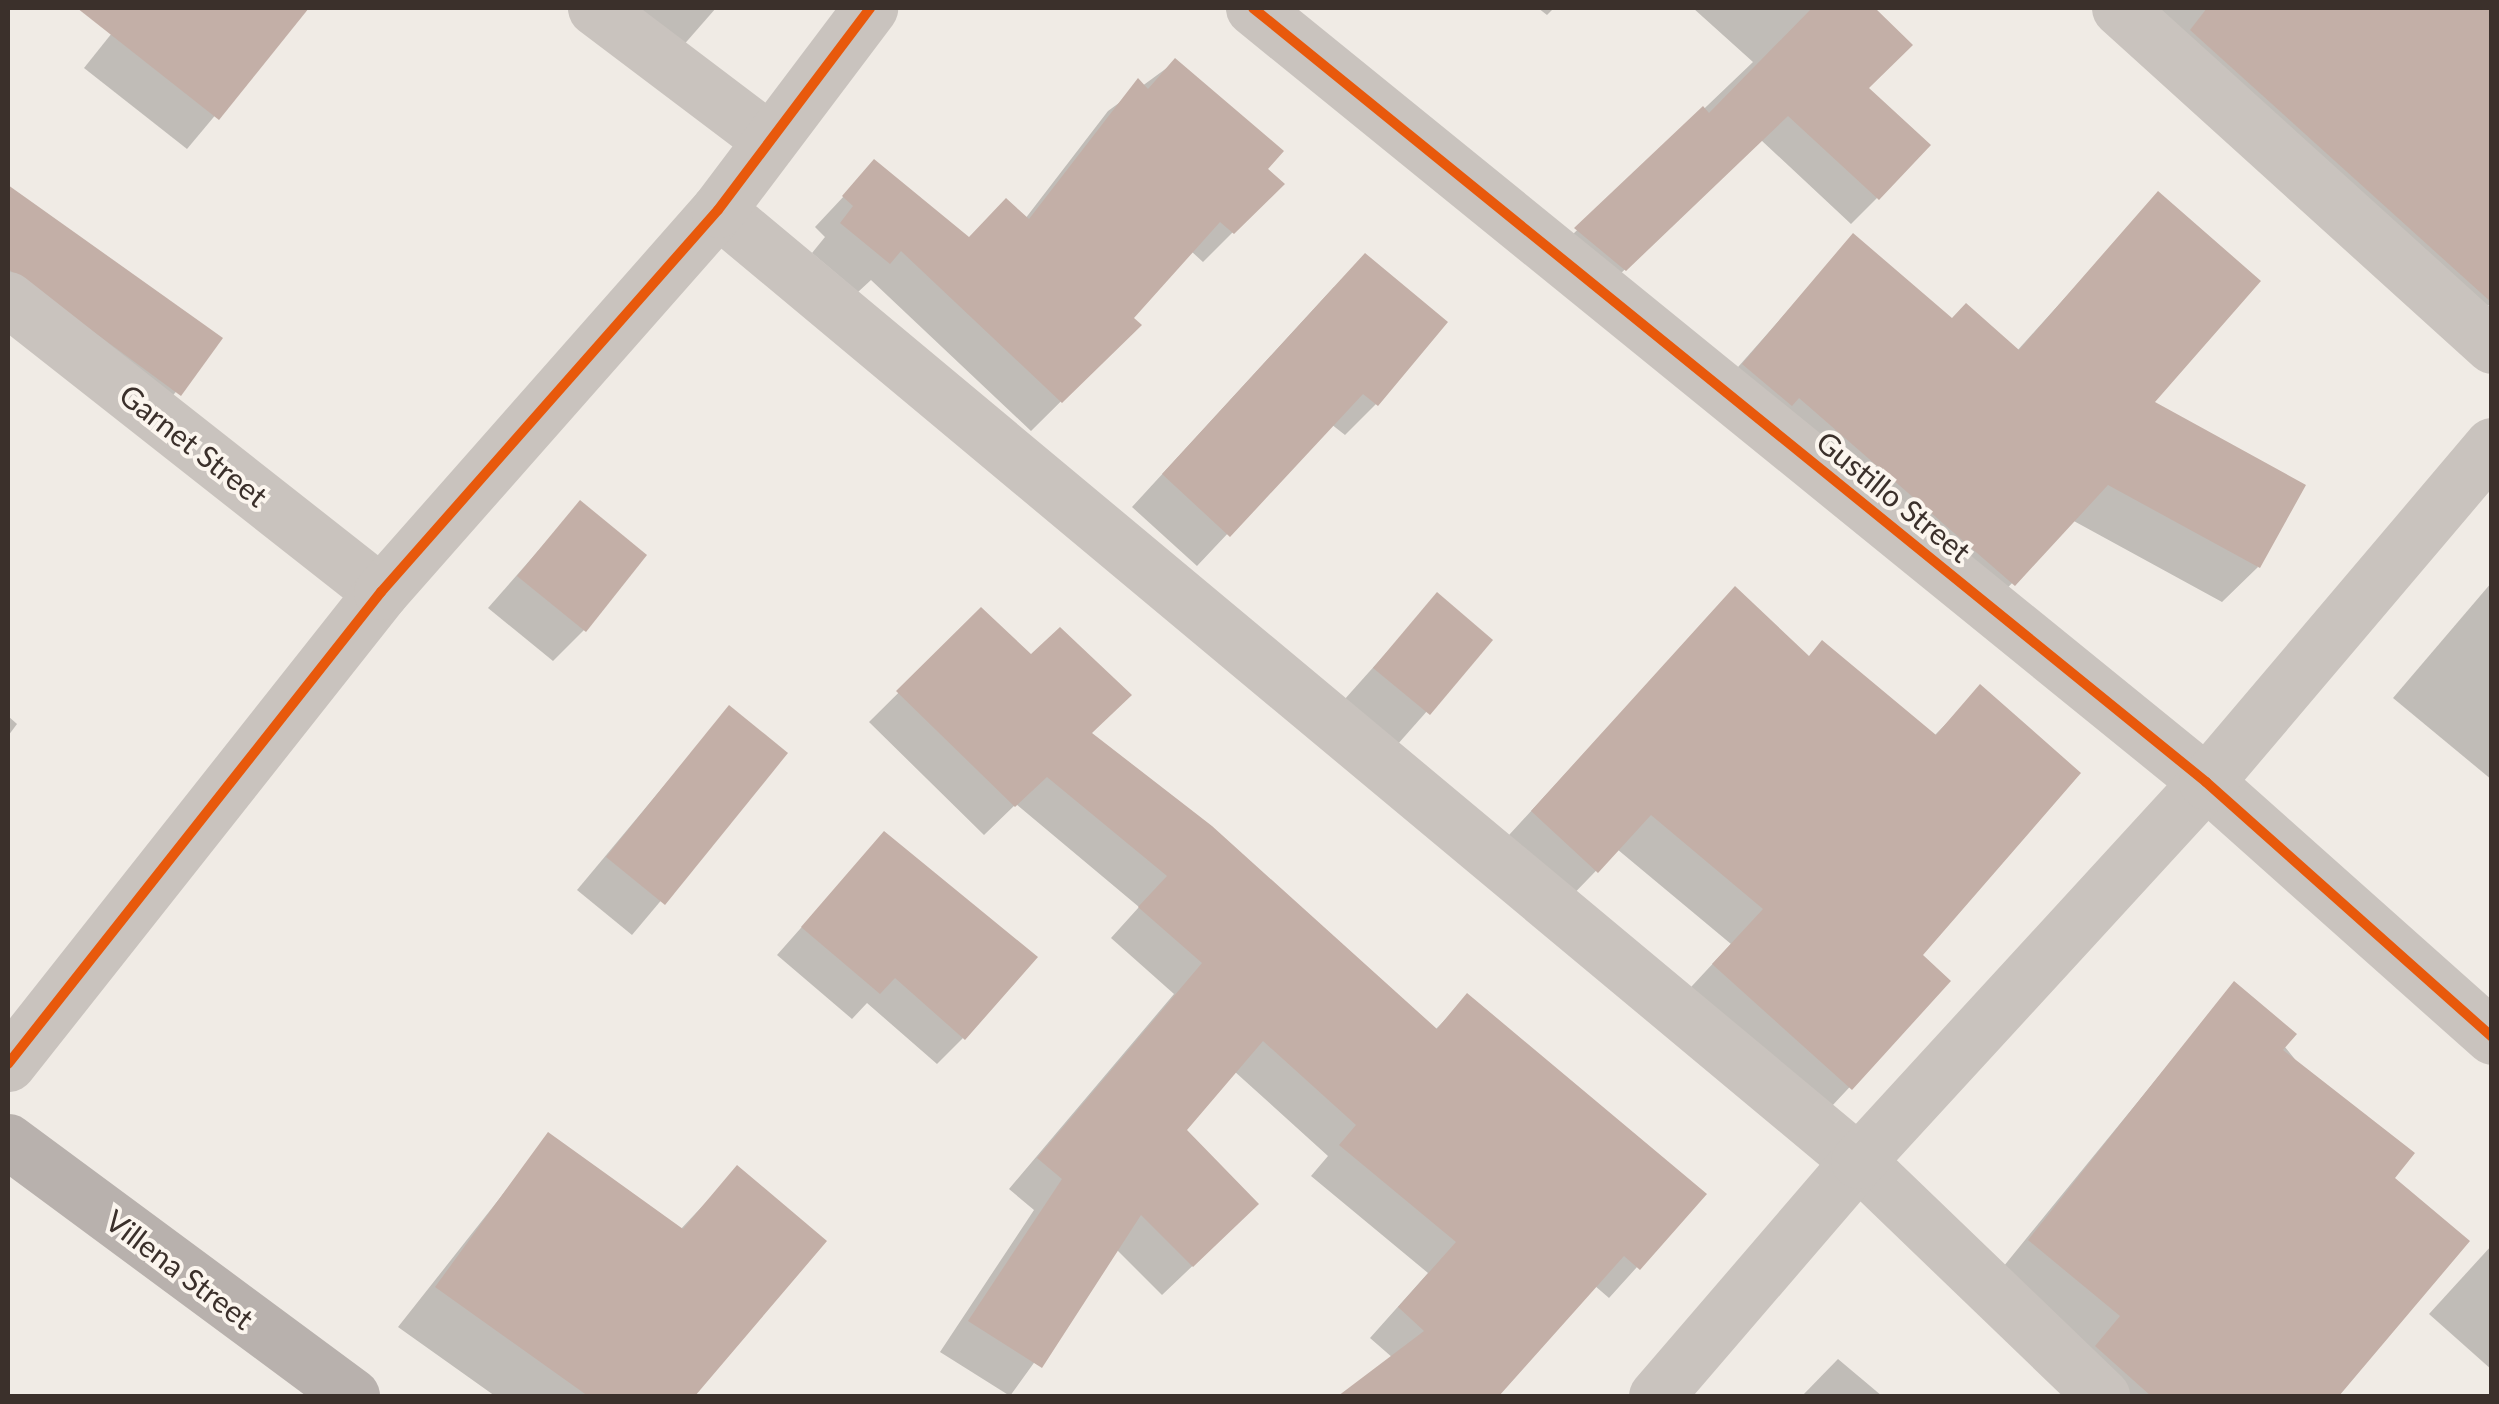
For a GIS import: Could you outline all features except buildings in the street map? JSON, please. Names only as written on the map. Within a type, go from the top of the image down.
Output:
[{"type":"main road","name":"Villena Street","points":[[8,1141],[352,1396]]},
{"type":"street","points":[[595,8],[768,139]]},
{"type":"street","points":[[8,1064],[381,592],[718,210],[870,8]]},
{"type":"street","name":"Gustillo Street","points":[[1253,8],[2206,782],[2492,1038]]},
{"type":"street","points":[[2119,8],[2492,346]]},
{"type":"street","points":[[718,210],[1858,1161],[2102,1396]]},
{"type":"street","name":"Garnet Street","points":[[8,299],[381,592]]},
{"type":"street","points":[[1656,1396],[1858,1161],[2206,782],[2492,445]]},
{"type":"cycle path","points":[[8,1064],[381,592],[718,210],[870,8]]},
{"type":"cycle path","points":[[1253,8],[2206,782],[2492,1037]]}]
